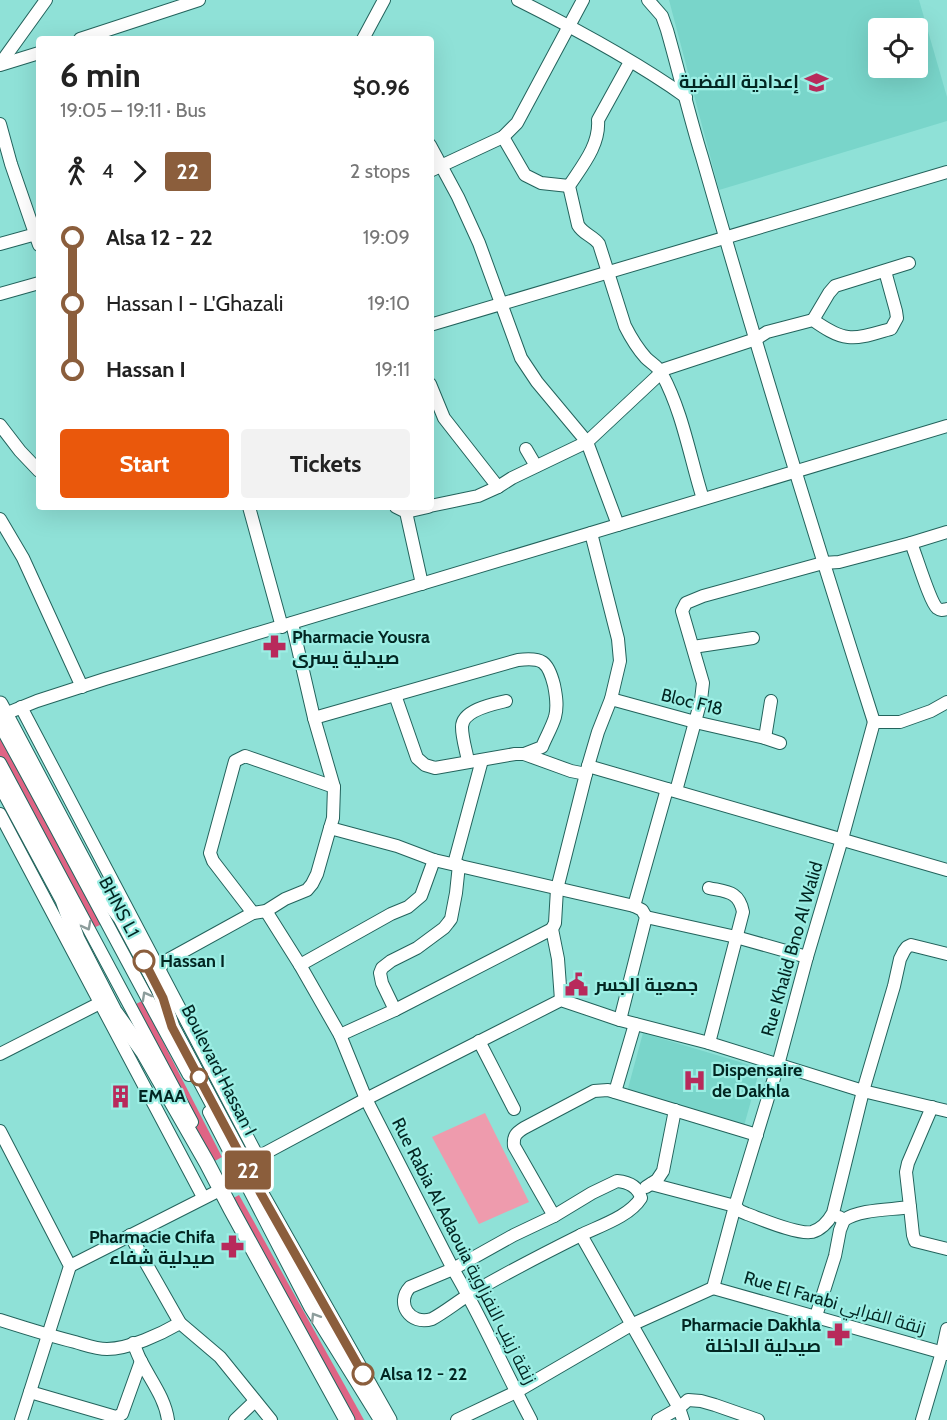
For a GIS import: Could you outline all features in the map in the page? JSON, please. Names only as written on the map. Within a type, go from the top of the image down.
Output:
[{"type":"main road","name":"Boulevard Hassan I","points":[[1,715],[96,885],[127,920],[156,974],[172,1027],[252,1161],[389,1420]]},
{"type":"main road","points":[[0,783],[63,900],[77,939],[114,1011],[144,1053],[350,1420]]},
{"type":"street","points":[[0,65],[46,0]]},
{"type":"street","points":[[89,36],[198,0]]},
{"type":"street","points":[[365,36],[384,0]]},
{"type":"street","points":[[518,0],[660,78],[686,97]]},
{"type":"street","points":[[583,0],[517,123],[503,137],[436,169],[458,197],[479,243],[518,351],[527,369],[586,442],[618,525]]},
{"type":"street","points":[[648,0],[662,16],[667,30],[701,154],[823,563],[874,722],[900,722],[931,711],[947,702]]},
{"type":"street","points":[[0,65],[36,53]]},
{"type":"street","points":[[630,62],[598,120],[599,130],[596,141],[569,186],[579,228],[599,244],[607,273],[632,339],[647,359],[661,371],[681,418],[703,499]]},
{"type":"street","points":[[0,124],[5,166],[36,235]]},
{"type":"street","points":[[503,137],[525,175],[541,183],[569,186]]},
{"type":"street","points":[[434,324],[947,172]]},
{"type":"street","points":[[0,244],[36,239]]},
{"type":"street","points":[[434,506],[478,496],[586,442],[661,371],[756,339],[767,332],[813,320],[835,286],[909,263]]},
{"type":"street","points":[[813,320],[847,338],[891,329],[897,318],[885,271]]},
{"type":"street","points":[[0,294],[36,284]]},
{"type":"street","points":[[434,394],[444,418],[498,487]]},
{"type":"street","points":[[0,425],[36,468]]},
{"type":"street","points":[[1,715],[105,679],[947,426]]},
{"type":"street","points":[[526,450],[536,466]]},
{"type":"street","points":[[156,974],[164,962],[253,913],[266,911],[285,899],[307,890],[317,874],[333,818],[334,787],[287,625],[250,510]]},
{"type":"street","points":[[403,510],[422,585]]},
{"type":"street","points":[[0,519],[23,558],[82,687]]},
{"type":"street","points":[[634,906],[695,722],[703,683],[682,611],[686,603],[703,596],[823,563],[839,562],[947,532]]},
{"type":"street","points":[[340,1035],[395,1010],[552,929],[555,924],[557,889],[587,770],[611,699],[620,651],[591,533]]},
{"type":"street","points":[[911,543],[932,599],[937,608],[947,609]]},
{"type":"street","points":[[693,647],[753,638]]},
{"type":"street","points":[[314,718],[518,660],[538,660],[551,672],[557,702],[556,716],[542,747],[524,754]]},
{"type":"street","points":[[395,695],[417,758],[425,765],[435,768],[447,767],[468,761],[524,754],[570,771],[587,770],[671,790],[947,870]]},
{"type":"street","name":"Bloc F18","points":[[611,699],[780,743]]},
{"type":"street","points":[[468,761],[462,727],[464,720],[481,708],[506,701]]},
{"type":"street","points":[[765,738],[771,701]]},
{"type":"street","points":[[21,707],[127,920]]},
{"type":"street","name":"BHNS L1","points":[[1,715],[130,968],[200,1094],[310,1308],[380,1420]]},
{"type":"street","name":"Rue Khalid Bno Al Walid","points":[[713,1288],[874,722]]},
{"type":"street","points":[[253,913],[213,861],[210,853],[235,761],[245,756],[334,787]]},
{"type":"street","points":[[395,1010],[382,983],[380,973],[382,968],[391,961],[417,948],[444,928],[451,919],[456,893],[457,865],[482,760]]},
{"type":"street","name":"BHNS L1","points":[[0,763],[350,1420]]},
{"type":"street","points":[[0,814],[203,1197]]},
{"type":"street","points":[[330,828],[397,846],[434,860],[634,906],[642,910],[646,917],[620,1020]]},
{"type":"street","points":[[300,965],[391,914],[408,907],[421,896],[434,860]]},
{"type":"street","points":[[709,888],[738,897],[743,912],[709,1043]]},
{"type":"street","name":"Rue Rabia Al Adaouia زنقة زينب النفزاوية","points":[[266,911],[340,1035],[366,1099],[531,1420]]},
{"type":"street","points":[[646,917],[736,937],[807,957]]},
{"type":"street","points":[[552,929],[558,958],[561,1000]]},
{"type":"street","points":[[651,1184],[735,1206],[747,1214],[801,1232],[810,1232],[827,1223],[833,1213],[863,1091],[900,959],[907,946],[911,945],[947,954]]},
{"type":"street","points":[[252,1161],[366,1099],[561,1000],[620,1020],[709,1043],[863,1091],[947,1111]]},
{"type":"street","points":[[0,1054],[100,1003]]},
{"type":"street","points":[[615,1092],[635,1024]]},
{"type":"street","points":[[479,1041],[514,1109]]},
{"type":"street","points":[[554,1216],[514,1146],[513,1139],[524,1128],[594,1091],[608,1090],[757,1135]]},
{"type":"street","points":[[932,1107],[906,1172],[915,1241],[947,1249]]},
{"type":"street","points":[[639,1191],[657,1180],[663,1171],[675,1110]]},
{"type":"street","points":[[0,1131],[70,1266]]},
{"type":"street","points":[[617,1181],[627,1182],[639,1191],[641,1198],[636,1205],[606,1224],[468,1295],[440,1315],[426,1321],[414,1319],[407,1312],[405,1296],[410,1287],[453,1269],[617,1181]]},
{"type":"street","points":[[21,1420],[70,1266],[222,1189]]},
{"type":"street","points":[[816,1316],[844,1220],[862,1214],[910,1207]]},
{"type":"street","points":[[833,1213],[844,1220]]},
{"type":"street","points":[[130,1235],[180,1323],[220,1357],[271,1420]]},
{"type":"street","points":[[581,1235],[681,1414]]},
{"type":"street","points":[[457,1420],[516,1392],[631,1325],[713,1288]]},
{"type":"street","name":"Rue El Farabi زنقة الفرابي","points":[[713,1288],[944,1353]]},
{"type":"street","points":[[0,1320],[48,1335],[107,1349],[134,1343],[162,1333],[180,1323]]},
{"type":"street","points":[[922,1420],[944,1353],[947,1329]]},
{"type":"street","points":[[134,1343],[162,1399],[168,1420]]},
{"type":"street","points":[[30,1392],[116,1417],[122,1414],[141,1361]]},
{"type":"street","points":[[658,1420],[681,1414],[688,1400],[701,1401],[758,1420]]},
{"type":"street","points":[[235,1420],[255,1401]]},
{"type":"shaded area","name":"إعدادية الفضية","points":[[669,0],[919,0],[924,18],[868,18],[868,78],[928,78],[928,31],[947,97],[947,121],[719,190]]},
{"type":"shaded area","points":[[2,737],[102,924],[89,930],[0,766],[0,738]]},
{"type":"shaded area","points":[[142,1001],[222,1157],[213,1162],[130,1007]]},
{"type":"shaded area","name":"Dispensaire de Dakhla","points":[[643,1033],[760,1068],[744,1126],[627,1092]]},
{"type":"shaded area","points":[[485,1113],[529,1202],[479,1224],[432,1137]]},
{"type":"shaded area","points":[[239,1195],[364,1420],[350,1420],[230,1200]]},
{"type":"bus line","name":"22","points":[[144,961],[163,998],[172,1027],[260,1192],[363,1374]]},
{"type":"place","name":"إعدادية الفضية","points":[[817,82]]},
{"type":"place","name":"Pharmacie Yousra صيدلية يسرى","points":[[274,647]]},
{"type":"place","name":"Hassan I","points":[[144,961]]},
{"type":"place","name":"جمعية الجسر","points":[[577,985]]},
{"type":"place","name":"Dispensaire de Dakhla","points":[[694,1080]]},
{"type":"place","name":"EMAA","points":[[120,1096]]},
{"type":"place","name":"Pharmacie Chifa صيدلية شفاء","points":[[233,1247]]},
{"type":"place","name":"Pharmacie Dakhla صيدلية الداخلة","points":[[839,1335]]},
{"type":"place","name":"Alsa 12 - 22","points":[[363,1374]]}]
